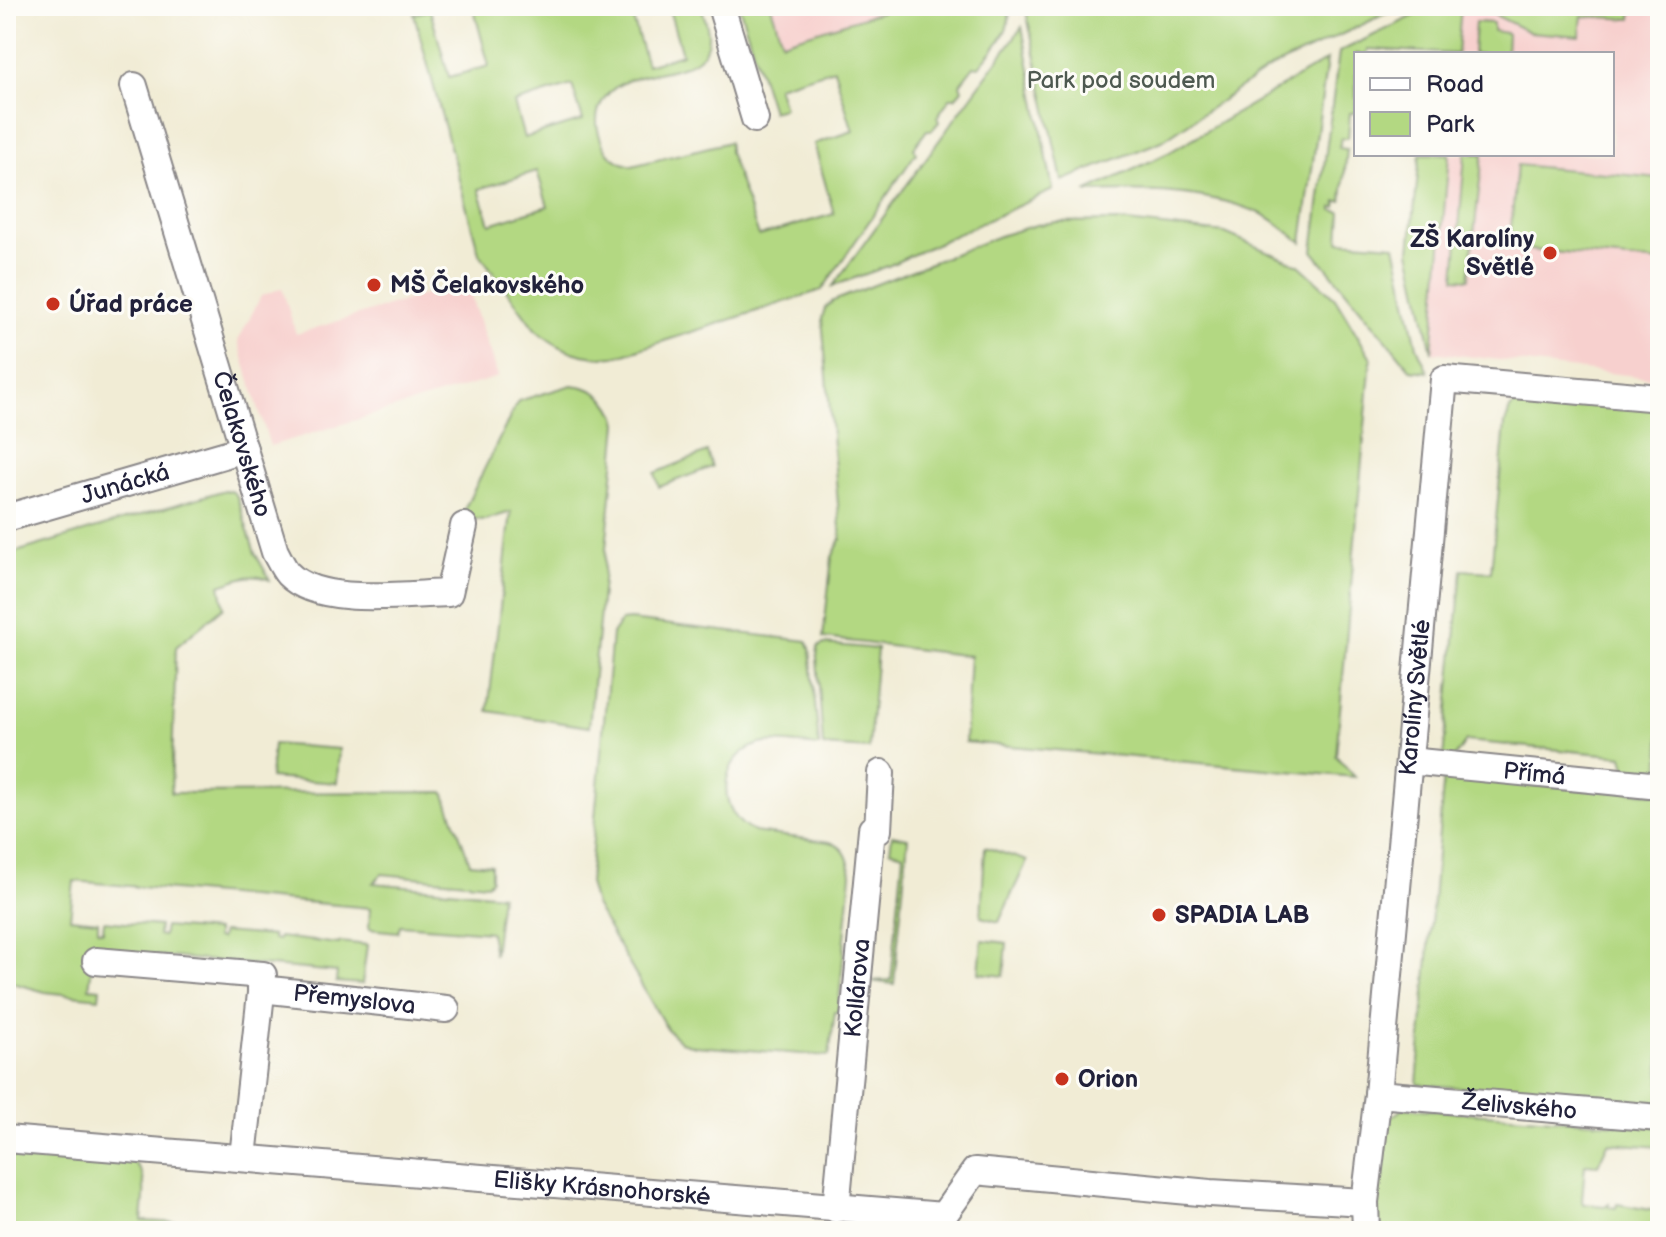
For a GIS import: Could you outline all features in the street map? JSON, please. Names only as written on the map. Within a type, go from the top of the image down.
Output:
[{"type":"street","points":[[721,6],[755,119]]},
{"type":"street","name":"Čelakovského","points":[[134,86],[275,552],[288,574],[310,588],[342,595],[449,593],[464,526]]},
{"type":"street","name":"Karolíny Světlé","points":[[1366,1231],[1365,1202],[1378,1094],[1444,379],[1660,398]]},
{"type":"street","name":"Junácká","points":[[6,518],[244,449]]},
{"type":"street","name":"Přímá","points":[[1409,761],[1660,786]]},
{"type":"street","name":"Kollárova","points":[[836,1209],[872,829],[878,830],[881,773]]},
{"type":"street","name":"Přemyslova","points":[[96,961],[263,975],[243,1157]]},
{"type":"street","name":"Přemyslova","points":[[261,989],[446,1009]]},
{"type":"street","name":"Želivského","points":[[1378,1094],[1660,1118]]},
{"type":"street","name":"Elišky Krásnohorské","points":[[6,1139],[943,1216],[975,1171],[1210,1193],[1365,1202]]},
{"type":"shaded area","points":[[771,6],[900,6],[782,42]]},
{"type":"shaded area","name":"ZŠ Karolíny Světlé","points":[[1461,6],[1660,6],[1660,379],[1432,352],[1449,156],[1614,156],[1614,52],[1457,52]]},
{"type":"shaded area","points":[[466,282],[498,377],[270,446],[238,341],[261,296],[282,288],[296,334]]},
{"type":"green space","points":[[473,6],[520,6],[525,11],[532,6],[629,6],[647,65],[682,54],[668,6],[701,6],[708,36],[703,53],[681,67],[622,83],[610,91],[599,109],[598,130],[608,153],[632,166],[729,142],[729,152],[759,236],[834,214],[814,144],[853,131],[834,69],[777,86],[784,108],[772,111],[739,6],[771,6],[782,42],[900,6],[1009,6],[1008,23],[1001,39],[979,67],[974,66],[960,84],[962,90],[955,98],[950,98],[937,117],[939,122],[932,130],[927,130],[914,148],[916,153],[822,290],[611,356],[576,353],[545,337],[535,329],[479,253],[414,14],[430,10],[449,77],[489,66]],"holes":[[[572,85],[583,120],[524,138],[514,103]],[[537,171],[548,206],[490,224],[479,189]]]},
{"type":"green space","name":"Park pod soudem","points":[[1025,6],[1402,6],[1268,69],[1162,141],[1062,181]]},
{"type":"green space","points":[[1434,6],[1461,6],[1457,52],[1368,49],[1367,52],[1354,52],[1354,113],[1350,113],[1348,138],[1341,138],[1339,148],[1347,149],[1342,201],[1337,201],[1336,207],[1333,207],[1333,210],[1341,212],[1339,241],[1395,245],[1417,347],[1428,372],[1411,370],[1313,251],[1339,52]]},
{"type":"green space","points":[[1477,6],[1632,6],[1631,19],[1582,16],[1580,36],[1529,32]]},
{"type":"green space","points":[[1475,22],[1493,23],[1493,31],[1507,33],[1506,52],[1473,52]]},
{"type":"green space","points":[[1022,27],[1053,190],[888,266],[833,286]]},
{"type":"green space","points":[[1327,60],[1302,242],[1267,217],[1219,200],[1175,193],[1086,192],[1168,153]]},
{"type":"green space","points":[[1420,156],[1449,156],[1432,352],[1410,251]]},
{"type":"green space","points":[[1465,156],[1483,156],[1469,279],[1455,278]]},
{"type":"green space","points":[[1517,165],[1660,178],[1660,262],[1509,248]]},
{"type":"green space","points":[[1118,221],[1225,233],[1299,265],[1335,298],[1371,358],[1336,756],[1355,777],[965,742],[970,656],[823,638],[832,557],[841,539],[822,318],[825,308],[833,301],[1002,235],[1056,222]]},
{"type":"green space","points":[[572,385],[601,396],[612,408],[618,423],[589,727],[488,711],[511,512],[485,520],[460,518],[518,401]]},
{"type":"green space","points":[[1521,399],[1660,405],[1660,778],[1630,775],[1623,756],[1466,741],[1453,760],[1443,758],[1462,570],[1491,572],[1505,424],[1510,409]]},
{"type":"green space","points":[[707,452],[712,467],[659,487],[655,473]]},
{"type":"green space","points":[[225,490],[237,497],[255,553],[270,580],[251,576],[220,585],[224,607],[176,647],[171,793],[444,792],[470,863],[491,865],[491,880],[487,884],[382,874],[373,883],[501,895],[494,955],[490,932],[400,925],[398,932],[369,929],[370,908],[74,881],[70,918],[98,921],[98,930],[103,931],[104,921],[159,926],[158,935],[163,936],[165,927],[216,931],[216,938],[220,939],[222,932],[273,936],[278,940],[279,937],[367,945],[362,984],[336,982],[337,972],[94,950],[89,988],[100,989],[99,998],[45,992],[6,981],[6,555]]},
{"type":"green space","points":[[621,621],[807,641],[819,746],[780,742],[757,745],[734,762],[726,787],[733,813],[754,832],[830,842],[843,850],[847,858],[851,874],[838,1012],[835,1012],[829,1056],[694,1046],[681,1042],[667,1029],[595,905],[589,883],[612,634]]},
{"type":"green space","points":[[824,644],[877,649],[869,749],[823,746],[817,657],[818,647]]},
{"type":"green space","points":[[273,744],[339,749],[337,783],[270,778]]},
{"type":"green space","points":[[1444,774],[1660,794],[1660,1105],[1417,1084]]},
{"type":"green space","points":[[892,835],[908,838],[894,984],[871,981],[891,980],[903,854],[890,850]]},
{"type":"green space","points":[[985,847],[1027,861],[999,922],[981,917]]},
{"type":"green space","points":[[982,940],[1007,943],[1004,976],[979,973]]},
{"type":"green space","points":[[1404,1108],[1660,1127],[1660,1147],[1608,1143],[1598,1165],[1585,1164],[1582,1200],[1583,1204],[1605,1206],[1609,1203],[1609,1207],[1616,1208],[1617,1204],[1656,1211],[1660,1208],[1660,1231],[1371,1231],[1387,1120]]},
{"type":"green space","points":[[6,1150],[10,1150],[10,1156],[25,1158],[27,1151],[130,1160],[137,1165],[143,1179],[142,1221],[225,1225],[218,1231],[6,1231]]},
{"type":"place","name":"ZŠ Karolíny Světlé","points":[[1550,253]]},
{"type":"place","name":"MŠ Čelakovského","points":[[374,285]]},
{"type":"place","name":"Úřad práce","points":[[53,304]]},
{"type":"place","name":"SPADIA LAB","points":[[1159,915]]},
{"type":"place","name":"Orion","points":[[1062,1079]]}]
